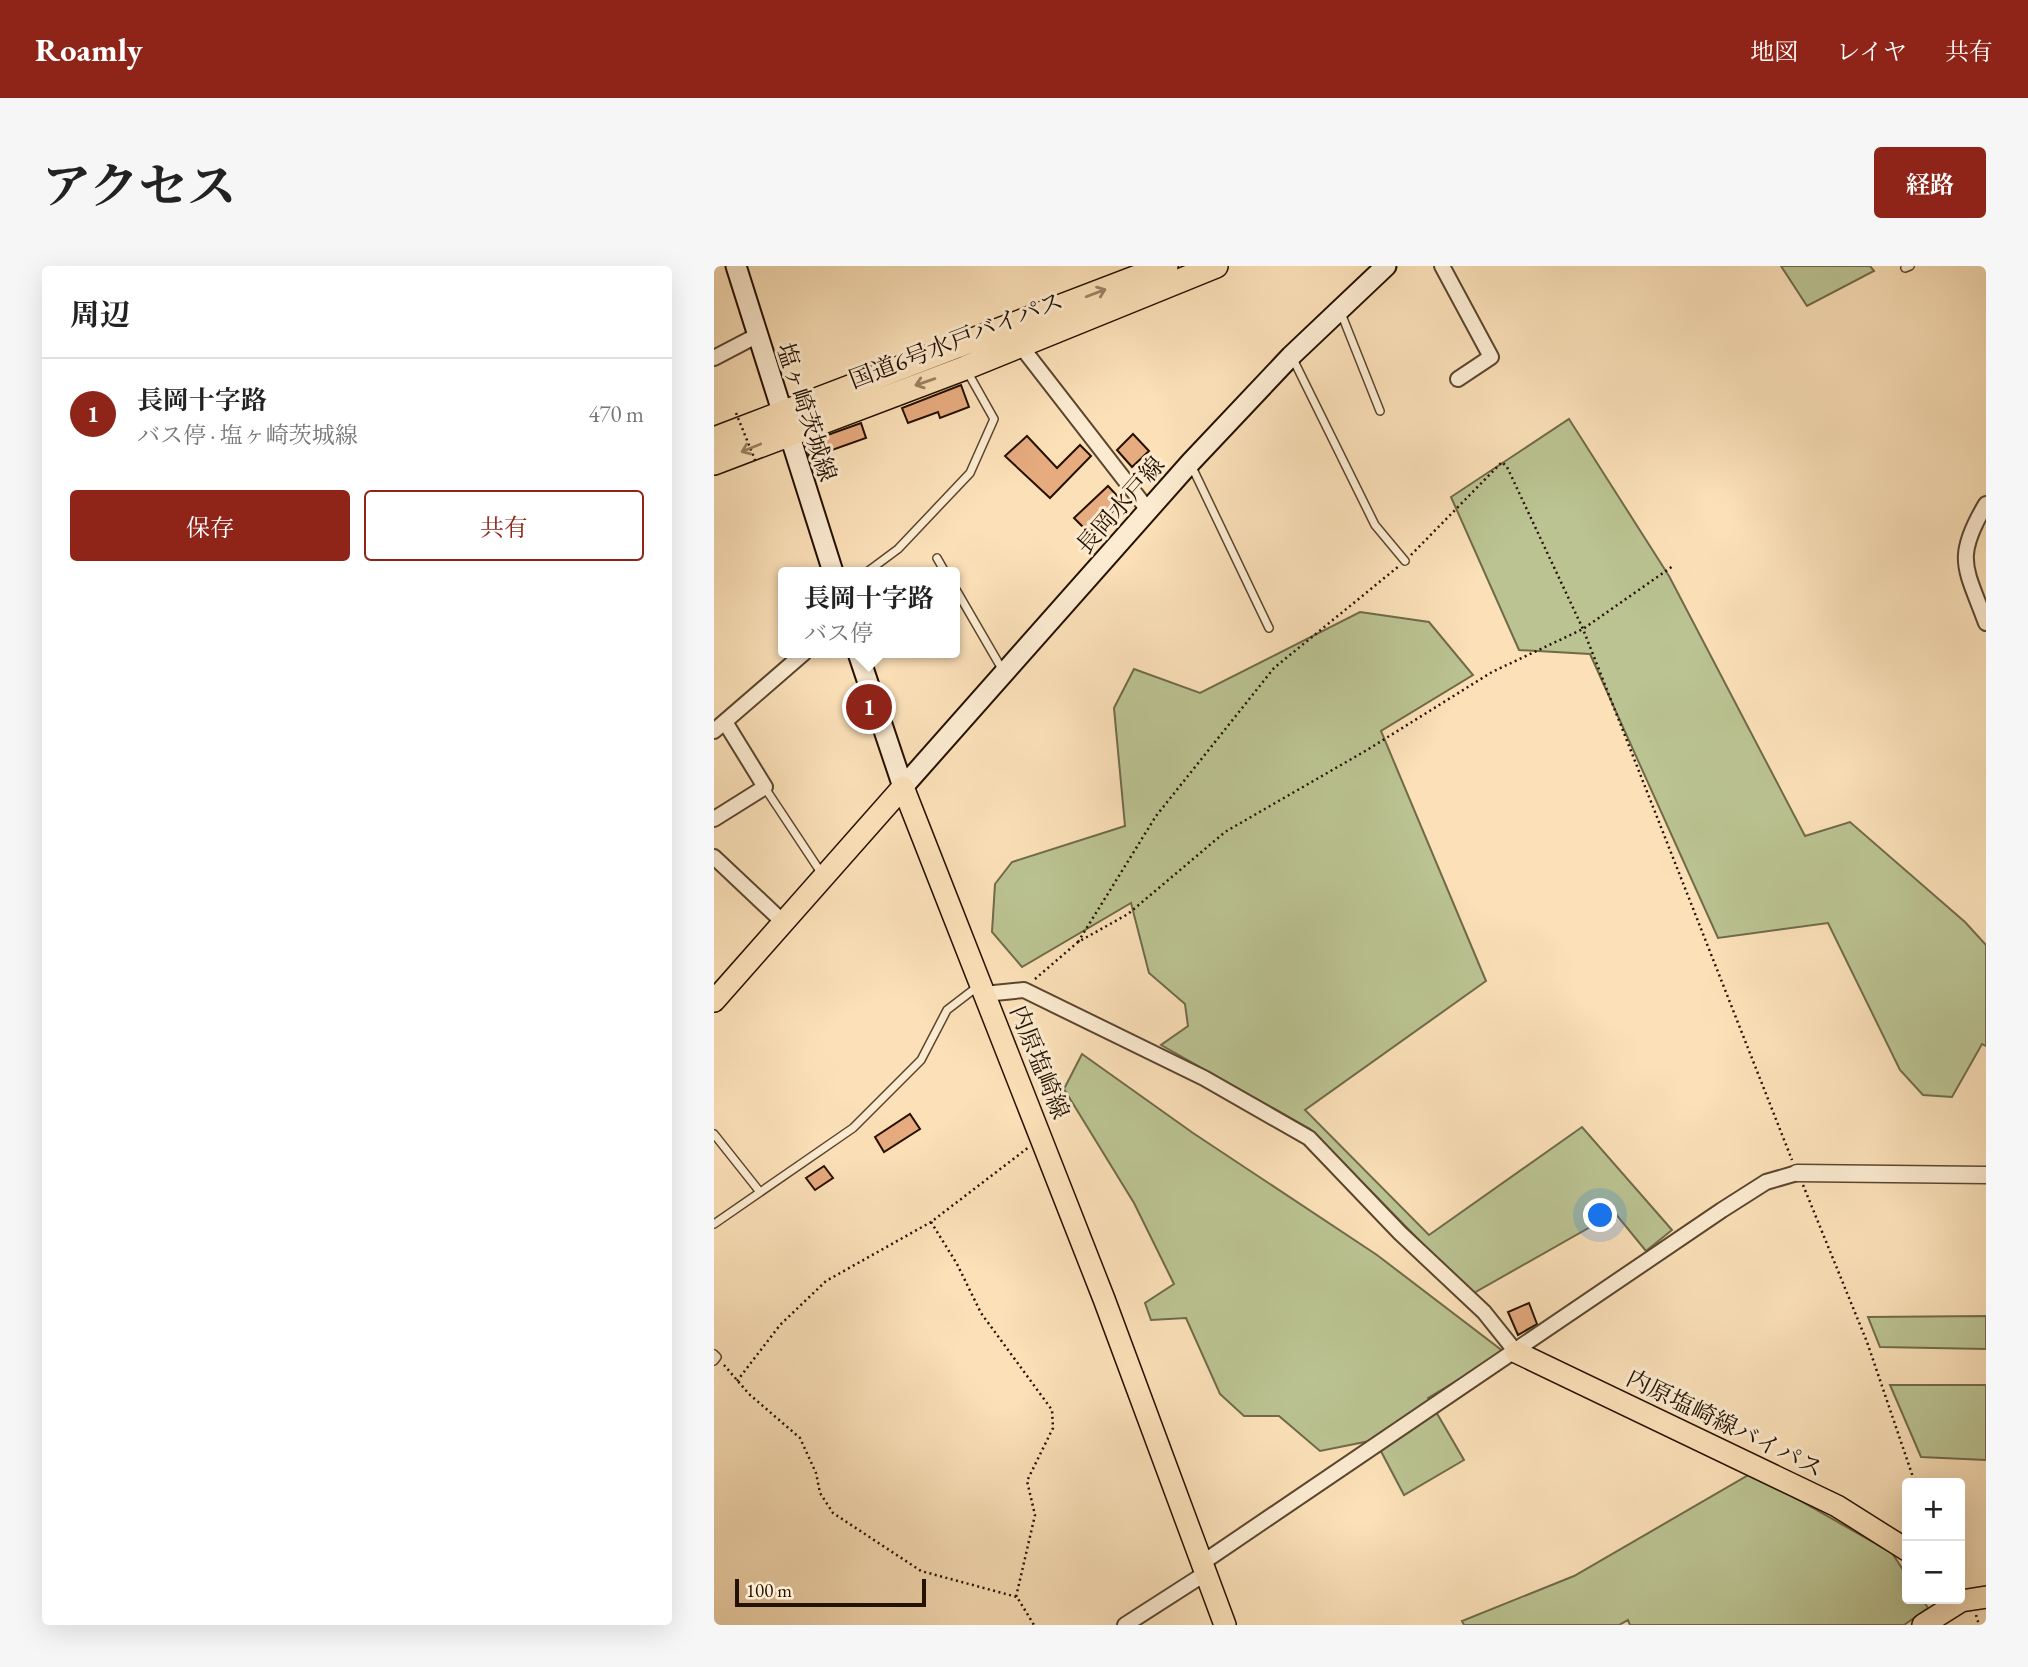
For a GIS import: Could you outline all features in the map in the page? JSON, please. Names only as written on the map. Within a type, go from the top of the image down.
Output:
[{"type":"highway","name":"国道6号水戸バイパス","points":[[714,439],[783,422],[965,368],[1216,266]]},
{"type":"highway","name":"国道6号水戸バイパス","points":[[714,463],[783,422],[1157,268]]},
{"type":"main road","name":"塩ヶ崎茨城線","points":[[736,266],[783,422],[831,567]]},
{"type":"main road","name":"長岡水戸線","points":[[903,788],[1190,463],[1291,356],[1386,266]]},
{"type":"main road","points":[[714,1001],[903,788],[861,658]]},
{"type":"main road","name":"内原塩崎線","points":[[903,788],[1041,1137],[1224,1625]]},
{"type":"main road","name":"内原塩崎線バイパス","points":[[1516,1352],[1837,1506],[1902,1547]]},
{"type":"main road","points":[[1923,1625],[1945,1609],[1972,1595]]},
{"type":"street","points":[[1443,266],[1491,357],[1458,379]]},
{"type":"street","points":[[714,358],[756,336]]},
{"type":"street","points":[[1020,345],[1148,510]]},
{"type":"street","points":[[1986,504],[1965,543],[1965,565],[1986,623]]},
{"type":"street","points":[[714,819],[765,787],[719,726],[798,658]]},
{"type":"street","points":[[714,857],[783,922]]},
{"type":"street","points":[[982,990],[1024,990],[1204,1078],[1309,1138],[1484,1312],[1516,1352]]},
{"type":"street","points":[[1125,1625],[1516,1352],[1766,1182],[1797,1173],[1986,1175]]},
{"type":"lane","points":[[1340,309],[1380,411]]},
{"type":"lane","points":[[1291,356],[1375,525],[1405,561]]},
{"type":"lane","points":[[874,567],[898,549],[970,473],[989,434],[995,419],[965,368]]},
{"type":"lane","points":[[1190,463],[1269,628]]},
{"type":"lane","points":[[937,558],[942,567]]},
{"type":"lane","points":[[960,597],[1004,673]]},
{"type":"lane","points":[[765,787],[824,877]]},
{"type":"lane","points":[[714,1224],[853,1128],[921,1060],[947,1010],[982,990]]},
{"type":"lane","points":[[714,1134],[760,1192]]},
{"type":"path","points":[[736,413],[755,460]]},
{"type":"path","points":[[1078,942],[1156,816],[1274,668],[1405,561],[1502,462],[1513,479],[1583,629],[1797,1173],[1867,1342],[1913,1478]]},
{"type":"path","points":[[1024,990],[1045,968],[1078,942],[1128,914],[1226,832],[1367,750],[1492,671],[1583,629],[1673,566]]},
{"type":"path","points":[[737,1381],[780,1325],[826,1282],[931,1222],[1041,1137]]},
{"type":"path","points":[[931,1222],[957,1264],[981,1313],[1052,1410],[1053,1428],[1027,1481],[1035,1515],[1016,1597]]},
{"type":"path","points":[[715,1357],[737,1381],[800,1438],[816,1474],[820,1493],[833,1513],[921,1571],[1016,1597],[1034,1625]]},
{"type":"green space","points":[[1781,266],[1870,266],[1874,271],[1807,306]]},
{"type":"green space","points":[[1569,419],[1669,576],[1805,836],[1850,822],[1965,922],[1986,945],[1986,1046],[1982,1044],[1952,1097],[1923,1095],[1900,1070],[1828,923],[1718,938],[1590,654],[1519,650],[1451,497]]},
{"type":"green space","points":[[1360,612],[1429,622],[1473,675],[1381,731],[1486,981],[1305,1110],[1429,1235],[1582,1127],[1672,1230],[1646,1251],[1615,1213],[1472,1294],[1310,1129],[1161,1045],[1188,1026],[1185,1004],[1149,973],[1131,903],[1022,967],[992,932],[995,884],[1012,862],[1125,826],[1114,708],[1134,669],[1200,693]]},
{"type":"green space","points":[[1082,1054],[1193,1133],[1377,1255],[1504,1352],[1428,1398],[1464,1460],[1404,1495],[1375,1440],[1320,1451],[1279,1416],[1244,1416],[1220,1394],[1186,1318],[1151,1320],[1145,1303],[1174,1284],[1134,1203],[1064,1089]]},
{"type":"green space","points":[[1986,1316],[1986,1349],[1880,1347],[1868,1317]]},
{"type":"green space","points":[[1890,1385],[1986,1385],[1986,1460],[1921,1457]]},
{"type":"green space","points":[[1752,1473],[1892,1553],[1902,1568],[1902,1604],[1925,1604],[1928,1608],[1904,1625],[1630,1625],[1628,1620],[1619,1625],[1464,1625],[1462,1621],[1574,1576]]},
{"type":"building","points":[[961,385],[969,407],[940,418],[938,412],[908,423],[902,408]]},
{"type":"building","points":[[861,423],[866,438],[829,451],[831,455],[812,464],[805,443]]},
{"type":"building","points":[[1133,434],[1149,451],[1132,467],[1117,450]]},
{"type":"building","points":[[1027,436],[1057,468],[1080,445],[1091,456],[1050,498],[1005,456]]},
{"type":"building","points":[[1108,486],[1123,502],[1089,533],[1074,518]]},
{"type":"building","points":[[910,1114],[920,1129],[884,1152],[875,1137]]},
{"type":"building","points":[[824,1166],[833,1178],[815,1190],[806,1178]]},
{"type":"building","points":[[1529,1303],[1537,1324],[1518,1335],[1508,1312]]},
{"type":"place","name":"長岡十字路","points":[[869,707]]}]
